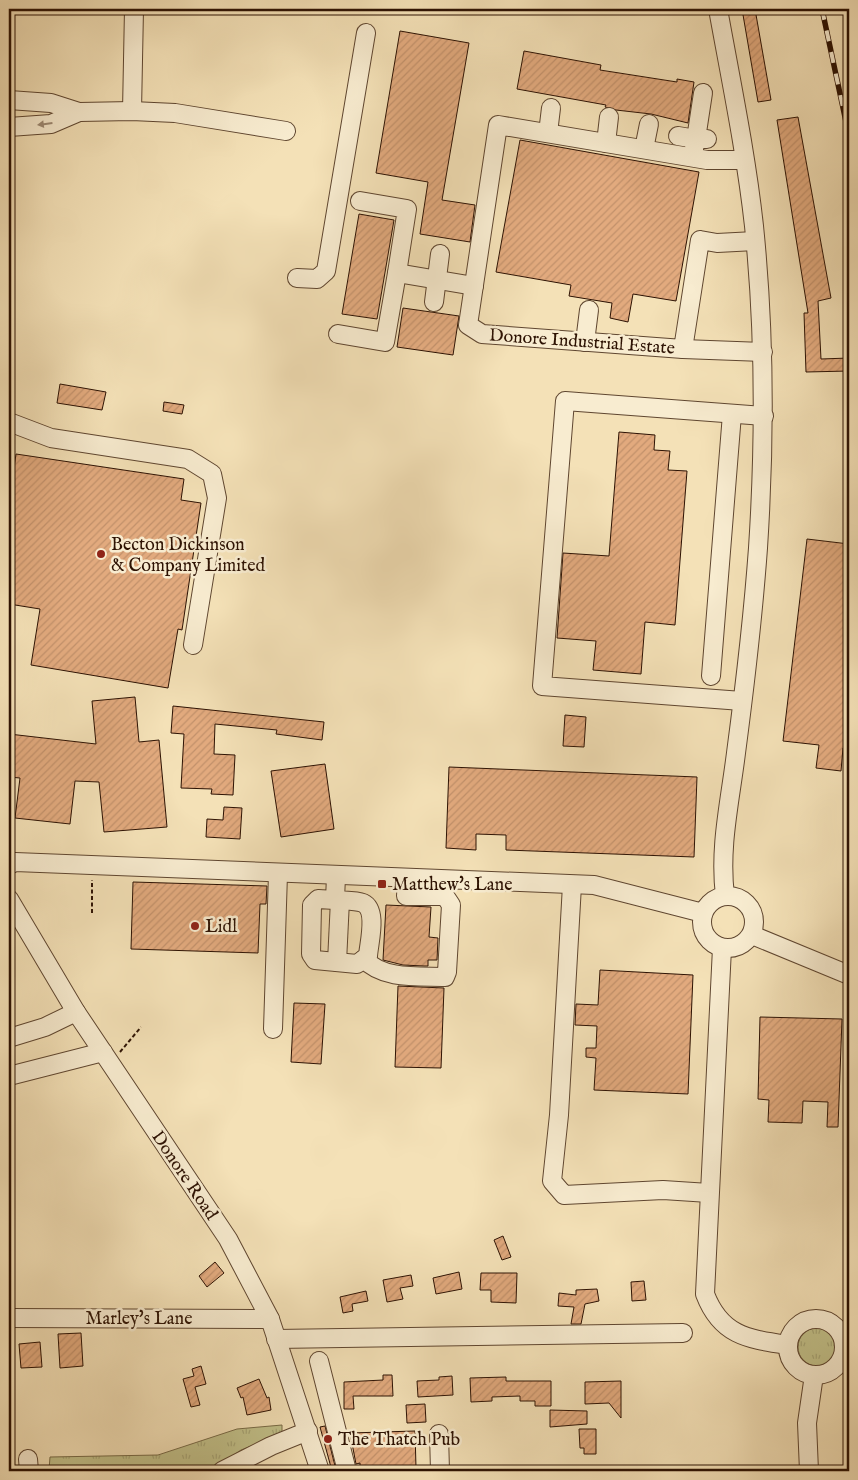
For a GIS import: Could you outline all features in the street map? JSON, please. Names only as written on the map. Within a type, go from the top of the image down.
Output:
[{"type":"street","points":[[132,110],[134,9]]},
{"type":"street","points":[[718,9],[744,160],[755,241],[763,352],[764,416],[763,469],[756,574],[742,701],[722,843],[725,896]]},
{"type":"street","points":[[297,278],[317,279],[326,271],[366,33]]},
{"type":"street","points":[[692,158],[702,139],[703,93]]},
{"type":"street","points":[[9,100],[52,103],[79,112]]},
{"type":"street","points":[[548,133],[552,108]]},
{"type":"street","points":[[9,127],[50,124],[79,112],[132,110],[175,113],[286,131]]},
{"type":"street","points":[[606,143],[609,117]]},
{"type":"street","points":[[644,149],[649,124]]},
{"type":"street","name":"Donore Industrial Estate","points":[[744,160],[692,158],[498,125],[468,325],[482,334],[683,350],[700,240],[717,243],[755,241]]},
{"type":"street","points":[[678,136],[702,139]]},
{"type":"street","points":[[338,334],[385,342],[397,273],[407,208],[360,201]]},
{"type":"street","points":[[434,302],[440,254]]},
{"type":"street","points":[[397,273],[474,286]]},
{"type":"street","points":[[585,342],[590,310]]},
{"type":"street","points":[[683,350],[763,352]]},
{"type":"street","points":[[742,701],[542,686],[564,401],[764,416]]},
{"type":"street","points":[[711,676],[732,414]]},
{"type":"street","points":[[9,422],[51,438],[188,459],[212,474],[217,498],[193,645]]},
{"type":"street","points":[[9,865],[15,862],[594,886],[703,913]]},
{"type":"street","points":[[273,1029],[278,874]]},
{"type":"street","points":[[336,876],[338,900],[337,962]]},
{"type":"street","points":[[364,959],[376,970],[406,976],[445,978],[448,972],[449,899],[445,896],[406,896],[408,879]]},
{"type":"street","points":[[572,885],[559,1116],[552,1181],[564,1195],[663,1190],[709,1193]]},
{"type":"street","points":[[725,896],[735,896],[746,902],[752,910],[755,923],[752,936],[740,946],[722,948],[712,944],[704,933],[702,924],[703,913],[709,904],[725,896]]},
{"type":"street","name":"Donore Road","points":[[9,899],[76,1012],[228,1239],[270,1319],[320,1471]]},
{"type":"street","points":[[318,899],[338,900],[361,902],[365,904],[372,914],[368,956],[357,964],[315,960],[311,954],[312,905],[318,899]]},
{"type":"street","points":[[752,936],[849,975]]},
{"type":"street","points":[[722,948],[705,1294],[711,1309],[719,1321],[734,1332],[763,1341],[788,1345]]},
{"type":"street","points":[[9,1038],[45,1027],[76,1012]]},
{"type":"street","points":[[9,1076],[107,1058]]},
{"type":"street","name":"Marley's Lane","points":[[9,1318],[270,1319]]},
{"type":"street","points":[[813,1320],[827,1322],[845,1332],[843,1349],[838,1364],[831,1371],[814,1375],[796,1368],[790,1358],[788,1345],[793,1331],[802,1323],[813,1320]]},
{"type":"street","points":[[276,1339],[683,1333]]},
{"type":"street","points":[[319,1361],[347,1471]]},
{"type":"street","points":[[809,1471],[808,1423],[814,1375]]},
{"type":"street","points":[[222,1471],[271,1446],[308,1431]]},
{"type":"street","points":[[439,1434],[440,1471]]},
{"type":"path","points":[[92,913],[93,866]]},
{"type":"path","points":[[107,1058],[141,1027]]},
{"type":"green space","points":[[817,1328],[830,1334],[836,1347],[830,1360],[817,1366],[804,1360],[798,1347],[804,1334]]},
{"type":"green space","points":[[282,1425],[282,1434],[241,1450],[210,1471],[36,1471],[38,1469],[49,1470],[50,1457],[158,1455],[237,1429]]},
{"type":"building","points":[[742,9],[755,9],[771,100],[758,102]]},
{"type":"building","points":[[400,31],[469,43],[442,200],[475,205],[470,242],[420,234],[428,182],[376,173]]},
{"type":"building","points":[[524,51],[601,65],[600,70],[677,82],[677,79],[694,82],[688,123],[651,114],[616,110],[605,107],[606,105],[517,89]]},
{"type":"building","points":[[798,117],[831,298],[818,301],[821,359],[849,358],[849,371],[806,372],[804,313],[808,313],[777,120]]},
{"type":"building","points":[[520,140],[699,172],[676,301],[633,294],[628,322],[610,318],[612,303],[569,296],[571,285],[496,272]]},
{"type":"building","points":[[359,214],[394,220],[377,319],[342,314]]},
{"type":"building","points":[[403,308],[459,316],[453,355],[397,347]]},
{"type":"building","points":[[60,384],[106,392],[102,410],[57,403]]},
{"type":"building","points":[[164,402],[184,405],[182,414],[163,411]]},
{"type":"building","points":[[619,432],[655,435],[654,450],[670,451],[668,470],[687,471],[675,625],[645,622],[641,674],[593,670],[596,641],[557,638],[563,553],[609,556]]},
{"type":"building","name":"Becton Dickinson & Company Limited","points":[[16,454],[184,479],[181,500],[201,503],[182,630],[178,629],[168,688],[31,665],[40,609],[9,604],[9,502]]},
{"type":"building","points":[[807,539],[849,544],[849,748],[843,748],[841,771],[816,768],[819,745],[783,741]]},
{"type":"building","points":[[135,697],[139,742],[159,740],[167,827],[104,832],[99,782],[75,781],[70,824],[15,818],[20,778],[9,777],[9,734],[96,744],[92,701]]},
{"type":"building","points":[[173,706],[324,722],[322,740],[276,734],[277,730],[215,724],[214,754],[235,755],[233,795],[211,794],[212,789],[181,788],[184,734],[171,733]]},
{"type":"building","points":[[565,715],[586,717],[584,747],[563,746]]},
{"type":"building","points":[[325,764],[334,829],[281,837],[271,771]]},
{"type":"building","points":[[449,767],[697,777],[694,857],[506,850],[506,835],[476,834],[476,850],[446,848]]},
{"type":"building","points":[[224,807],[242,808],[240,839],[206,837],[207,819],[223,820]]},
{"type":"building","name":"Lidl","points":[[133,882],[267,886],[266,904],[260,904],[258,953],[131,949]]},
{"type":"building","points":[[386,905],[431,907],[429,937],[438,938],[437,960],[428,960],[428,966],[424,966],[403,965],[383,960]]},
{"type":"building","points":[[600,970],[693,975],[688,1094],[594,1090],[596,1058],[586,1057],[586,1048],[596,1048],[597,1026],[575,1025],[576,1004],[598,1005]]},
{"type":"building","points":[[398,986],[444,988],[441,1068],[395,1067]]},
{"type":"building","points":[[294,1003],[325,1004],[321,1064],[291,1062]]},
{"type":"building","points":[[760,1017],[842,1019],[838,1127],[827,1127],[828,1102],[803,1101],[802,1123],[768,1122],[769,1100],[758,1099]]},
{"type":"building","points":[[503,1236],[511,1257],[502,1260],[494,1240]]},
{"type":"building","points":[[215,1262],[224,1273],[207,1287],[199,1276]]},
{"type":"building","points":[[459,1272],[462,1289],[436,1294],[433,1278]]},
{"type":"building","points":[[481,1273],[517,1273],[516,1303],[491,1302],[491,1290],[480,1290]]},
{"type":"building","points":[[411,1275],[413,1286],[400,1288],[403,1299],[387,1302],[383,1280]]},
{"type":"building","points":[[644,1281],[646,1300],[632,1301],[631,1282]]},
{"type":"building","points":[[597,1289],[599,1301],[585,1304],[581,1324],[571,1324],[574,1307],[558,1306],[559,1293],[576,1295],[576,1290]]},
{"type":"building","points":[[366,1291],[368,1301],[352,1304],[353,1311],[343,1313],[340,1297]]},
{"type":"building","points":[[81,1333],[83,1366],[60,1368],[58,1334]]},
{"type":"building","points":[[40,1342],[42,1367],[21,1368],[19,1344]]},
{"type":"building","points":[[201,1366],[206,1384],[195,1387],[200,1405],[191,1407],[183,1379],[194,1376],[192,1369]]},
{"type":"building","points":[[383,1375],[392,1375],[393,1396],[353,1396],[354,1409],[344,1409],[344,1382],[383,1380]]},
{"type":"building","points":[[452,1376],[453,1395],[418,1397],[417,1381],[439,1380],[439,1377]]},
{"type":"building","points":[[506,1377],[506,1381],[551,1381],[551,1406],[535,1406],[535,1401],[520,1401],[520,1396],[492,1397],[492,1401],[471,1402],[470,1378]]},
{"type":"building","points":[[259,1379],[267,1398],[269,1397],[271,1410],[247,1415],[243,1397],[241,1398],[237,1388]]},
{"type":"building","points":[[621,1381],[621,1418],[609,1403],[585,1404],[585,1382]]},
{"type":"building","points":[[425,1404],[426,1422],[407,1423],[406,1405]]},
{"type":"building","points":[[550,1410],[587,1411],[587,1424],[550,1427]]},
{"type":"building","points":[[325,1426],[336,1470],[332,1471],[320,1427]]},
{"type":"building","points":[[579,1429],[596,1429],[596,1454],[584,1454],[584,1448],[580,1448]]},
{"type":"building","points":[[415,1431],[416,1468],[410,1468],[410,1471],[400,1471],[400,1468],[360,1468],[360,1463],[356,1464],[350,1433]]},
{"type":"railway","points":[[822,9],[849,136]]},
{"type":"place","name":"Becton Dickinson & Company Limited","points":[[101,554]]},
{"type":"place","name":"Matthew's Lane","points":[[382,884]]},
{"type":"place","name":"Lidl","points":[[195,926]]},
{"type":"place","name":"The Thatch Pub","points":[[328,1439]]}]
